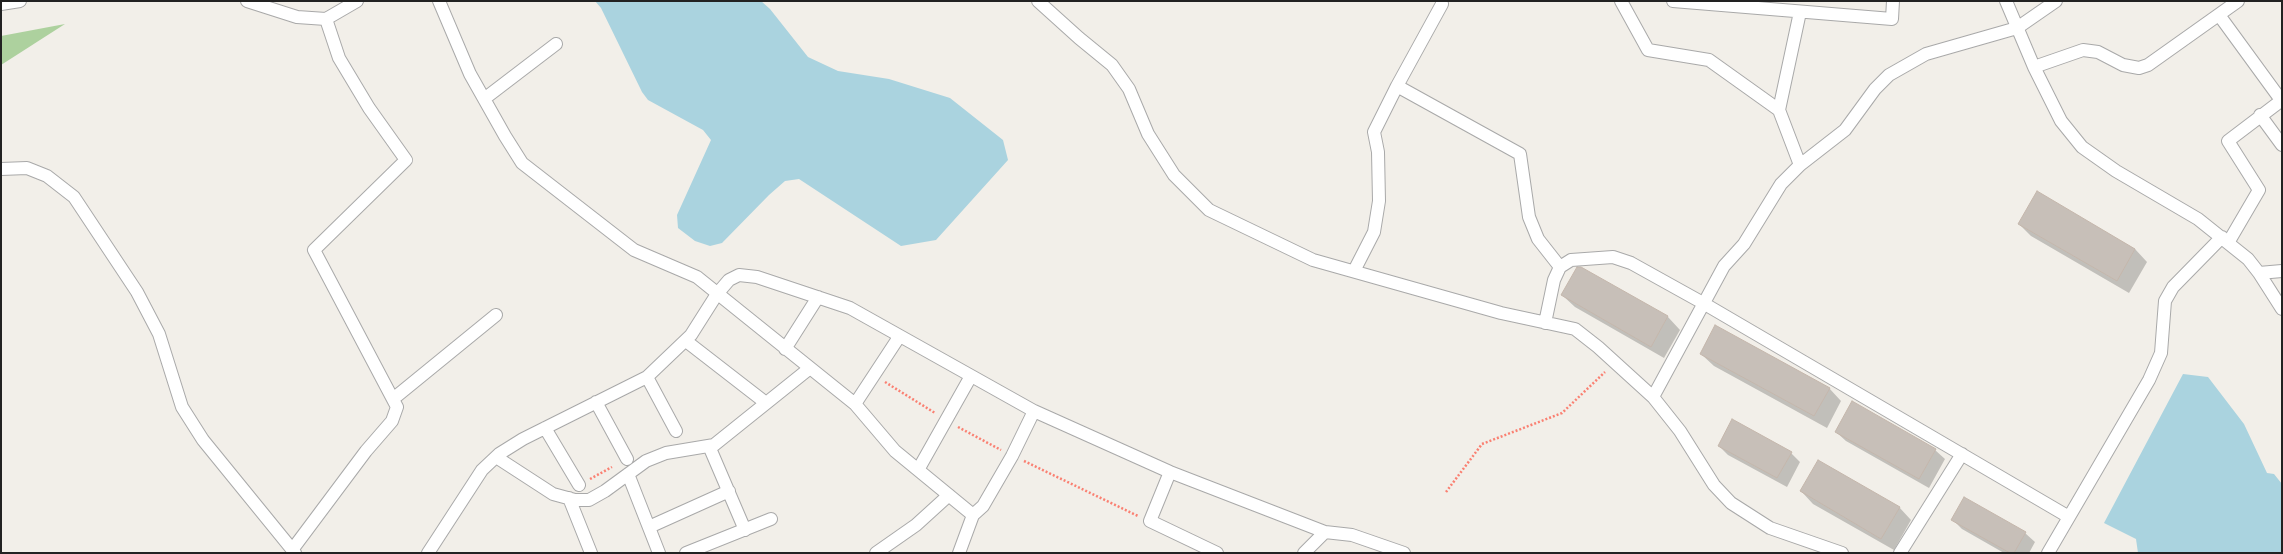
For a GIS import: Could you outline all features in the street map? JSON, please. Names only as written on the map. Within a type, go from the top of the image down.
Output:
[{"type":"street","points":[[1,4],[20,1]]},
{"type":"street","points":[[246,1],[296,17],[326,18],[357,1]]},
{"type":"street","points":[[440,1],[470,74],[522,163],[634,250],[697,277],[785,349],[856,404],[895,451],[973,515]]},
{"type":"street","points":[[1038,1],[1112,65],[1129,89],[1148,134],[1174,175],[1209,210],[1313,260],[1445,298],[1575,329],[1654,397],[1680,431],[1714,485],[1730,503],[1770,528],[1842,553]]},
{"type":"street","points":[[1621,1],[1648,50],[1709,60],[1779,110]]},
{"type":"street","points":[[1673,1],[1892,19],[1893,1]]},
{"type":"street","points":[[2006,1],[2034,67],[2061,120],[2082,147],[2116,171],[2198,219],[2225,240],[2248,259],[2259,273],[2282,309]]},
{"type":"street","points":[[1654,397],[1724,266],[1744,244],[1772,196],[1781,184],[1800,165],[1845,130],[1875,89],[1889,75],[1926,54],[2017,28],[2056,1]]},
{"type":"street","points":[[2034,67],[2083,50],[2098,52],[2123,65],[2139,68],[2148,65],[2238,1]]},
{"type":"street","points":[[1354,271],[1374,232],[1379,201],[1378,152],[1374,132],[1397,86],[1442,4]]},
{"type":"street","points":[[1800,12],[1779,110],[1800,165]]},
{"type":"street","points":[[2048,553],[2149,380],[2161,353],[2165,302],[2173,287],[2225,240],[2259,190],[2228,141],[2281,100],[2219,15]]},
{"type":"street","points":[[1,169],[27,168],[48,176],[74,197],[137,292],[159,334],[182,407],[203,440],[293,551],[366,451],[392,421],[397,407],[314,250],[406,160],[369,108],[339,58],[326,18]]},
{"type":"street","points":[[484,99],[556,44]]},
{"type":"street","points":[[1397,86],[1520,154],[1529,217],[1538,239],[1560,268]]},
{"type":"street","points":[[2260,115],[2282,146]]},
{"type":"street","points":[[1545,323],[1554,280],[1560,268],[1571,260],[1613,257],[1631,263],[1703,303],[2069,517]]},
{"type":"street","points":[[2259,273],[2282,271]]},
{"type":"street","points":[[428,553],[482,470],[496,457],[545,428],[647,377],[686,341],[717,294],[729,280],[739,275],[757,277],[850,308],[899,337],[1034,411],[1170,472],[1325,532],[1352,534],[1404,553]]},
{"type":"street","points":[[785,349],[818,297]]},
{"type":"street","points":[[393,399],[496,315]]},
{"type":"street","points":[[856,404],[899,337]]},
{"type":"street","points":[[686,341],[766,403]]},
{"type":"street","points":[[496,457],[553,494],[569,498],[589,500],[646,461],[666,453],[714,445],[810,368]]},
{"type":"street","points":[[918,470],[971,376]]},
{"type":"street","points":[[647,377],[676,431]]},
{"type":"street","points":[[596,402],[627,459]]},
{"type":"street","points":[[959,553],[973,515],[987,500],[1012,456],[1034,411]]},
{"type":"street","points":[[545,428],[579,485]]},
{"type":"street","points":[[709,446],[745,530]]},
{"type":"street","points":[[1900,553],[1962,454]]},
{"type":"street","points":[[1170,472],[1150,522],[1217,553]]},
{"type":"street","points":[[628,474],[659,553]]},
{"type":"street","points":[[648,527],[729,491]]},
{"type":"street","points":[[876,553],[916,525],[949,495]]},
{"type":"street","points":[[569,498],[590,553]]},
{"type":"street","points":[[686,553],[771,520]]},
{"type":"street","points":[[1304,553],[1325,532]]},
{"type":"path","points":[[1446,492],[1482,444],[1562,413],[1615,362]]},
{"type":"green space","points":[[65,24],[1,65],[1,36]]},
{"type":"water","points":[[595,1],[761,1],[770,9],[808,57],[838,71],[889,79],[950,98],[1003,140],[1008,160],[936,240],[901,246],[799,179],[785,181],[769,195],[722,243],[710,246],[695,241],[678,228],[677,215],[711,140],[703,130],[648,100],[642,92],[601,8]]},
{"type":"water","points":[[2183,374],[2208,377],[2244,424],[2267,473],[2274,474],[2282,484],[2282,553],[2138,553],[2136,539],[2104,523]]},
{"type":"building","points":[[2037,191],[2135,249],[2117,281],[2018,224]]},
{"type":"building","points":[[1577,267],[1581,267],[1668,316],[1651,347],[1561,295]]},
{"type":"building","points":[[1715,325],[1830,388],[1814,416],[1700,354]]},
{"type":"building","points":[[1852,401],[1936,449],[1919,479],[1835,432]]},
{"type":"building","points":[[1732,419],[1792,452],[1777,478],[1718,446]]},
{"type":"building","points":[[1818,460],[1900,507],[1881,539],[1800,491]]},
{"type":"building","points":[[1964,497],[2026,532],[2014,553],[2010,553],[1951,520]]}]
